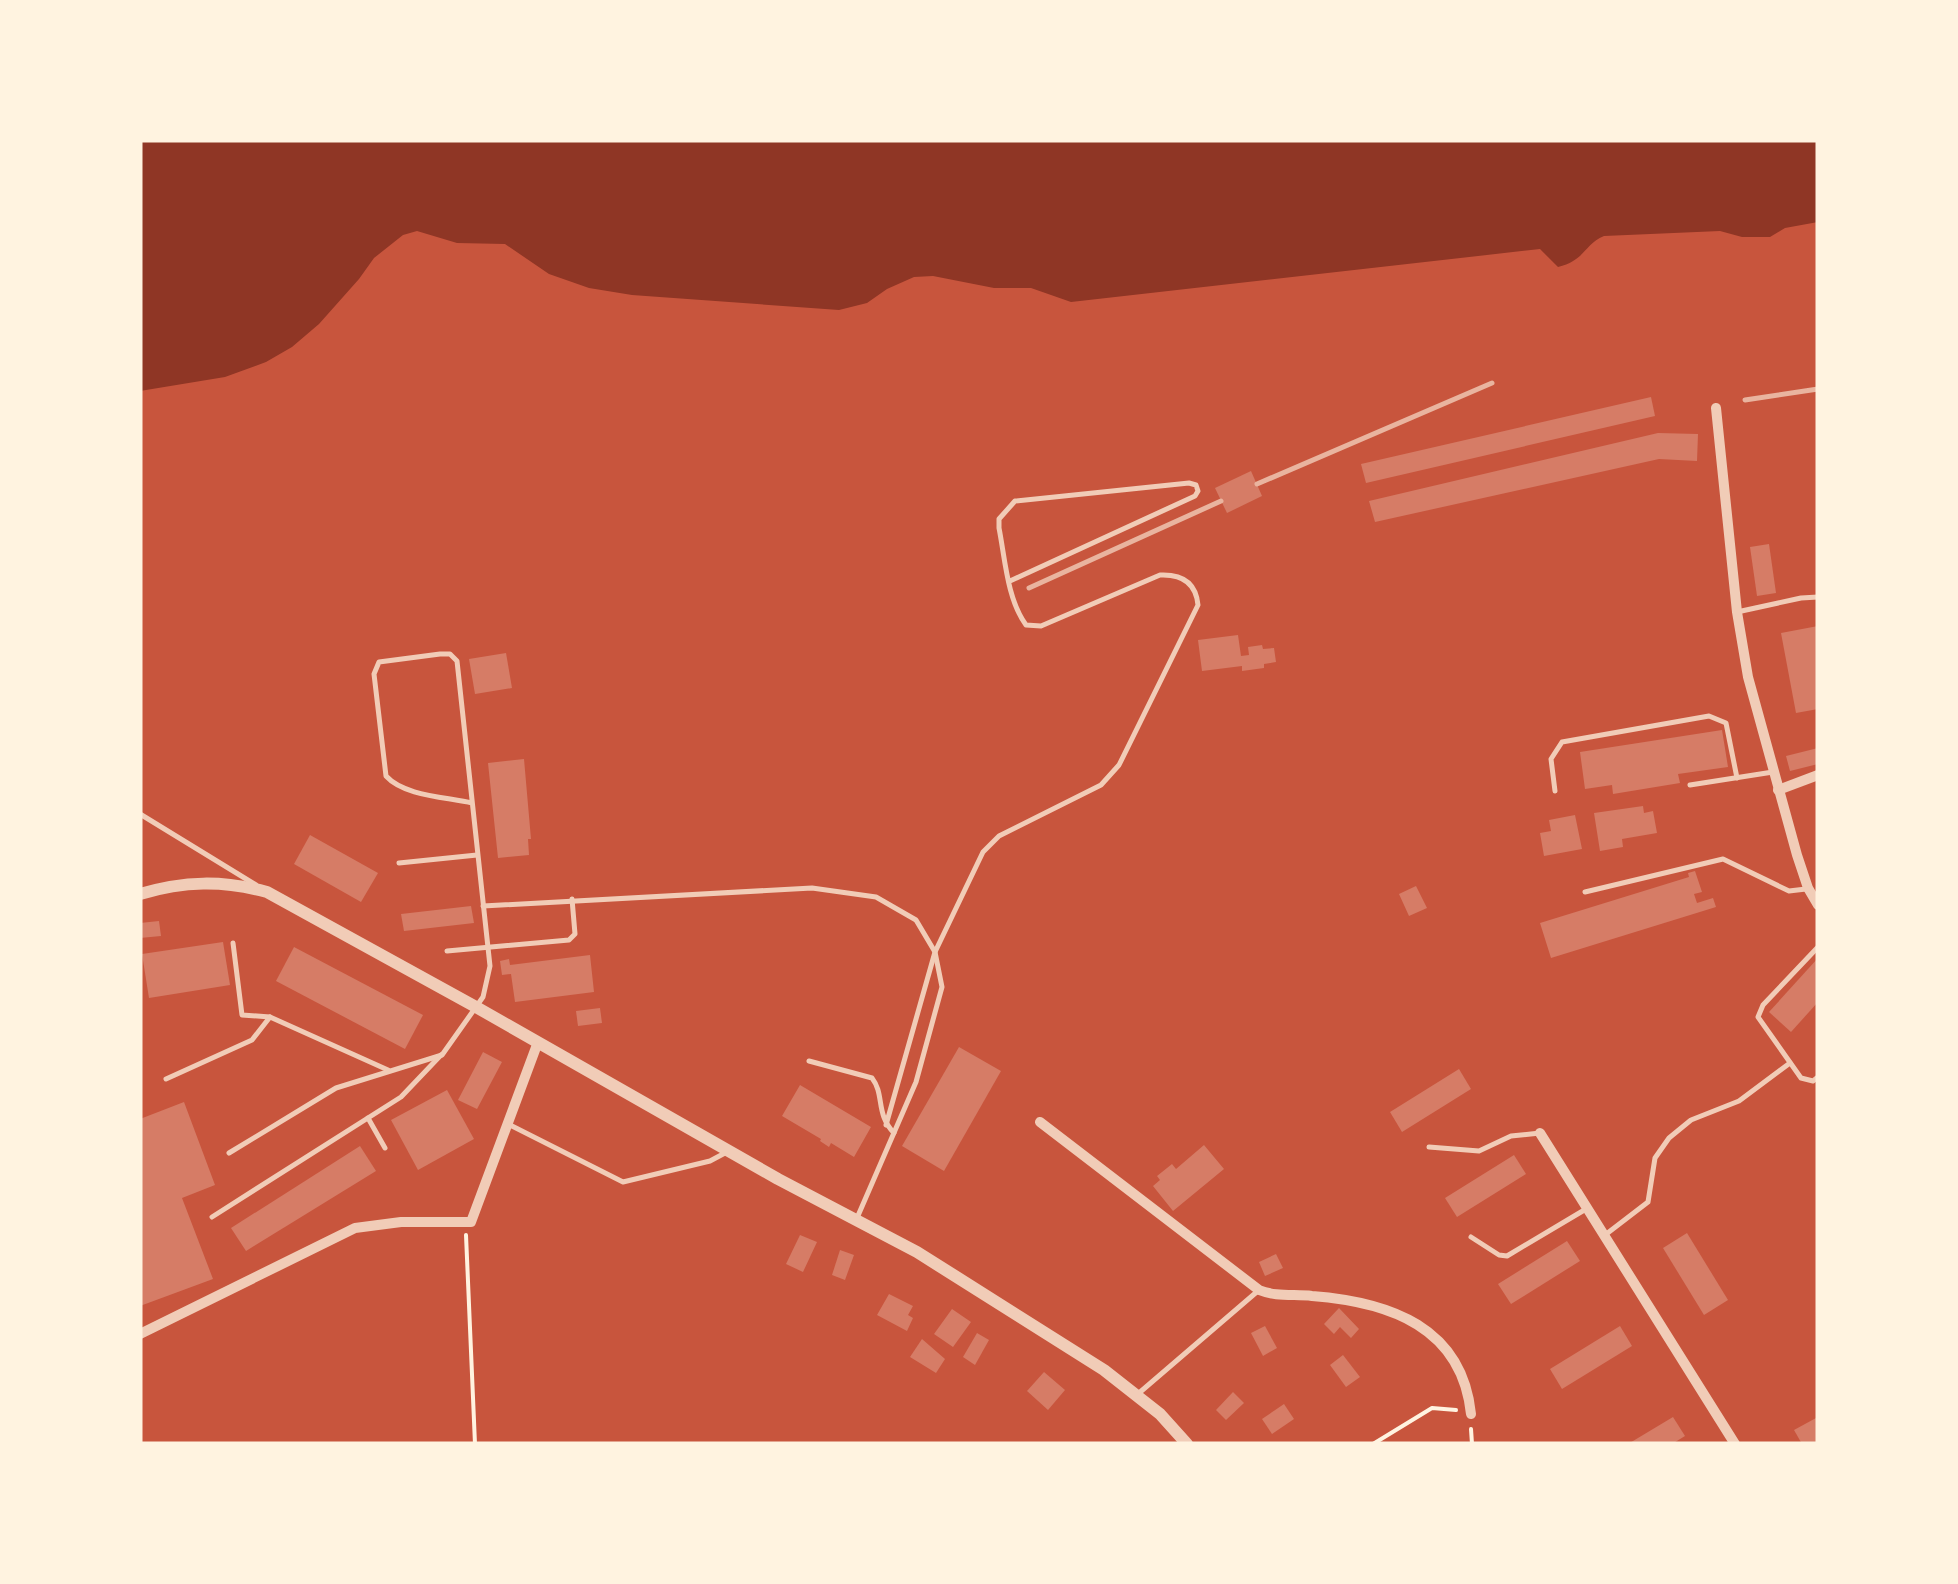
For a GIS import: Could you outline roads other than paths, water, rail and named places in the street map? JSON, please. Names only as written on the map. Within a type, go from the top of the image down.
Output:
[{"type":"street","points":[[1716,408],[1737,612],[1751,688],[1808,888],[1818,905]]},
{"type":"street","points":[[1778,790],[1818,775]]},
{"type":"street","points":[[140,894],[203,882],[267,892],[857,1218],[1041,1328],[1137,1395],[1187,1444]]},
{"type":"street","points":[[140,1334],[355,1228],[401,1222],[471,1222],[538,1042]]},
{"type":"street","points":[[1040,1122],[1259,1290],[1278,1296],[1337,1299],[1407,1316],[1428,1331],[1451,1357],[1466,1390],[1471,1414]]},
{"type":"street","points":[[1540,1132],[1735,1444]]},
{"type":"lane","points":[[886,1125],[935,952],[978,861],[991,843],[1101,785],[1119,765],[1198,605],[1190,582],[1174,574],[1160,575],[1034,628],[1026,625],[1010,581],[999,520],[1015,501],[1190,482],[1196,485],[1195,496],[1010,581]]},
{"type":"lane","points":[[1737,612],[1818,597]]},
{"type":"lane","points":[[212,1217],[401,1097],[442,1055],[476,1007],[490,974],[488,948],[457,661],[450,654],[440,654],[379,662],[374,674],[386,776],[405,788],[472,803]]},
{"type":"lane","points":[[1556,791],[1551,760],[1562,742],[1710,716],[1722,719],[1728,727],[1737,778]]},
{"type":"lane","points":[[1690,785],[1773,772]]},
{"type":"lane","points":[[140,814],[267,892]]},
{"type":"lane","points":[[399,863],[477,855]]},
{"type":"lane","points":[[1585,892],[1724,859],[1785,890],[1808,888]]},
{"type":"lane","points":[[483,906],[776,888],[864,894],[886,901],[916,920],[935,952],[942,987],[916,1082],[857,1218]]},
{"type":"lane","points":[[447,951],[573,938],[572,899]]},
{"type":"lane","points":[[232,943],[242,1015],[270,1017],[390,1071]]},
{"type":"lane","points":[[1818,946],[1758,1011],[1761,1023],[1806,1081],[1818,1078]]},
{"type":"lane","points":[[166,1080],[252,1040],[270,1017]]},
{"type":"lane","points":[[229,1153],[336,1088],[442,1055]]},
{"type":"lane","points":[[809,1061],[872,1078],[878,1089],[880,1110],[894,1134]]},
{"type":"lane","points":[[1605,1235],[1644,1208],[1650,1195],[1655,1158],[1669,1138],[1691,1120],[1739,1101],[1790,1063]]},
{"type":"lane","points":[[368,1118],[385,1148]]},
{"type":"lane","points":[[507,1124],[623,1182],[710,1161],[729,1150]]},
{"type":"lane","points":[[1429,1147],[1478,1151],[1510,1136],[1540,1132]]},
{"type":"lane","points":[[1471,1237],[1507,1256],[1589,1208]]},
{"type":"lane","points":[[1137,1395],[1259,1290]]},
{"type":"railway","points":[[1257,484],[1492,383]]},
{"type":"railway","points":[[1745,400],[1818,389]]},
{"type":"railway","points":[[1029,588],[1221,501]]}]
